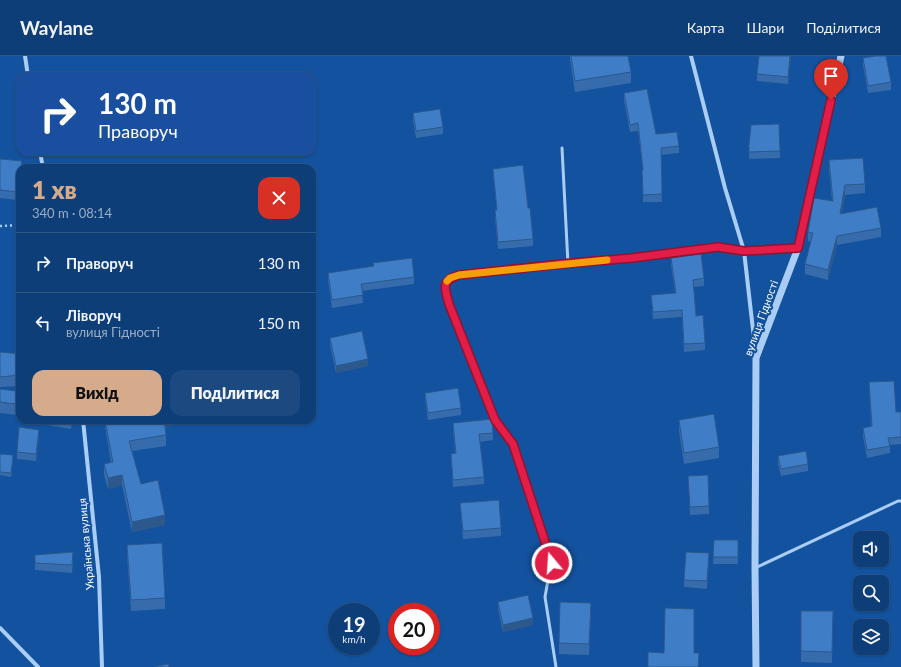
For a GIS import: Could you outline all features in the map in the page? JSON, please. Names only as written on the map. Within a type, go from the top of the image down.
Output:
[{"type":"street","points":[[25,56],[27,72]]},
{"type":"street","points":[[691,56],[725,188],[744,251],[756,358]]},
{"type":"street","name":"вулиця Гідності","points":[[756,667],[756,358],[798,248],[841,56]]},
{"type":"street","name":"Українська вулиця","points":[[83,424],[99,577],[102,667]]},
{"type":"street","points":[[0,628],[38,667]]},
{"type":"lane","points":[[562,148],[568,264]]},
{"type":"lane","points":[[556,667],[545,596],[552,563],[513,444],[495,420],[449,304],[445,287],[446,282],[450,278],[459,275],[632,258],[718,247],[744,251],[798,248]]},
{"type":"lane","points":[[755,568],[898,501],[901,501]]},
{"type":"path","points":[[0,226],[16,225]]},
{"type":"building","points":[[571,56],[628,56],[631,72],[575,81]]},
{"type":"building","points":[[759,56],[790,56],[788,77],[757,74]]},
{"type":"building","points":[[886,56],[891,82],[868,86],[863,58]]},
{"type":"building","points":[[647,89],[656,134],[677,132],[679,146],[661,148],[662,194],[643,195],[643,170],[638,123],[630,125],[624,93]]},
{"type":"building","points":[[440,109],[443,127],[416,131],[413,113]]},
{"type":"building","points":[[779,124],[780,151],[749,152],[751,125]]},
{"type":"building","points":[[863,158],[865,184],[845,185],[840,214],[877,207],[881,228],[837,236],[828,270],[805,264],[813,233],[808,232],[814,198],[833,201],[829,160]]},
{"type":"building","points":[[0,159],[22,161],[22,164],[16,164],[16,192],[0,190]]},
{"type":"building","points":[[523,165],[533,239],[498,242],[493,169]]},
{"type":"building","points":[[701,254],[704,278],[693,280],[696,316],[703,315],[705,343],[684,344],[682,310],[653,312],[651,295],[676,293],[671,258]]},
{"type":"building","points":[[412,258],[414,277],[361,284],[363,295],[332,300],[328,273],[374,266],[373,263]]},
{"type":"building","points":[[362,331],[368,359],[336,366],[330,338]]},
{"type":"building","points":[[0,352],[16,354],[16,375],[0,377]]},
{"type":"building","points":[[894,381],[896,412],[901,412],[901,437],[888,438],[890,446],[867,450],[863,428],[872,426],[869,382]]},
{"type":"building","points":[[458,388],[461,408],[428,413],[425,393]]},
{"type":"building","points":[[0,389],[16,391],[16,404],[0,402]]},
{"type":"building","points":[[714,414],[719,447],[684,453],[679,420]]},
{"type":"building","points":[[492,419],[493,433],[479,434],[484,477],[453,480],[451,454],[456,453],[453,423]]},
{"type":"building","points":[[106,424],[165,424],[166,435],[129,441],[141,484],[158,480],[165,515],[132,522],[122,475],[108,478],[104,464],[113,462]]},
{"type":"building","points":[[19,427],[39,430],[36,454],[17,452]]},
{"type":"building","points":[[806,451],[808,464],[781,469],[778,456]]},
{"type":"building","points":[[0,454],[13,455],[11,473],[0,472]]},
{"type":"building","points":[[708,475],[709,506],[690,507],[688,476]]},
{"type":"building","points":[[499,500],[501,528],[463,531],[460,503]]},
{"type":"building","points":[[714,540],[738,540],[738,557],[713,557]]},
{"type":"building","points":[[162,543],[165,598],[131,600],[127,545]]},
{"type":"building","points":[[73,552],[72,565],[35,563],[35,555]]},
{"type":"building","points":[[686,552],[709,553],[707,581],[684,580]]},
{"type":"building","points":[[528,595],[533,618],[503,625],[498,602]]},
{"type":"building","points":[[560,602],[591,603],[589,644],[559,643]]},
{"type":"building","points":[[665,608],[694,609],[694,653],[699,653],[698,667],[648,667],[648,652],[664,653]]},
{"type":"building","points":[[801,611],[833,611],[832,652],[801,651]]},
{"type":"building","points":[[168,664],[169,667],[154,667]]},
{"type":"slow traffic","points":[[447,281],[450,278],[459,275],[607,260]]},
{"type":"route","points":[[552,563],[513,444],[495,420],[449,304],[445,287],[446,282],[450,278],[459,275],[632,258],[718,247],[744,251],[798,248],[831,100]]}]
